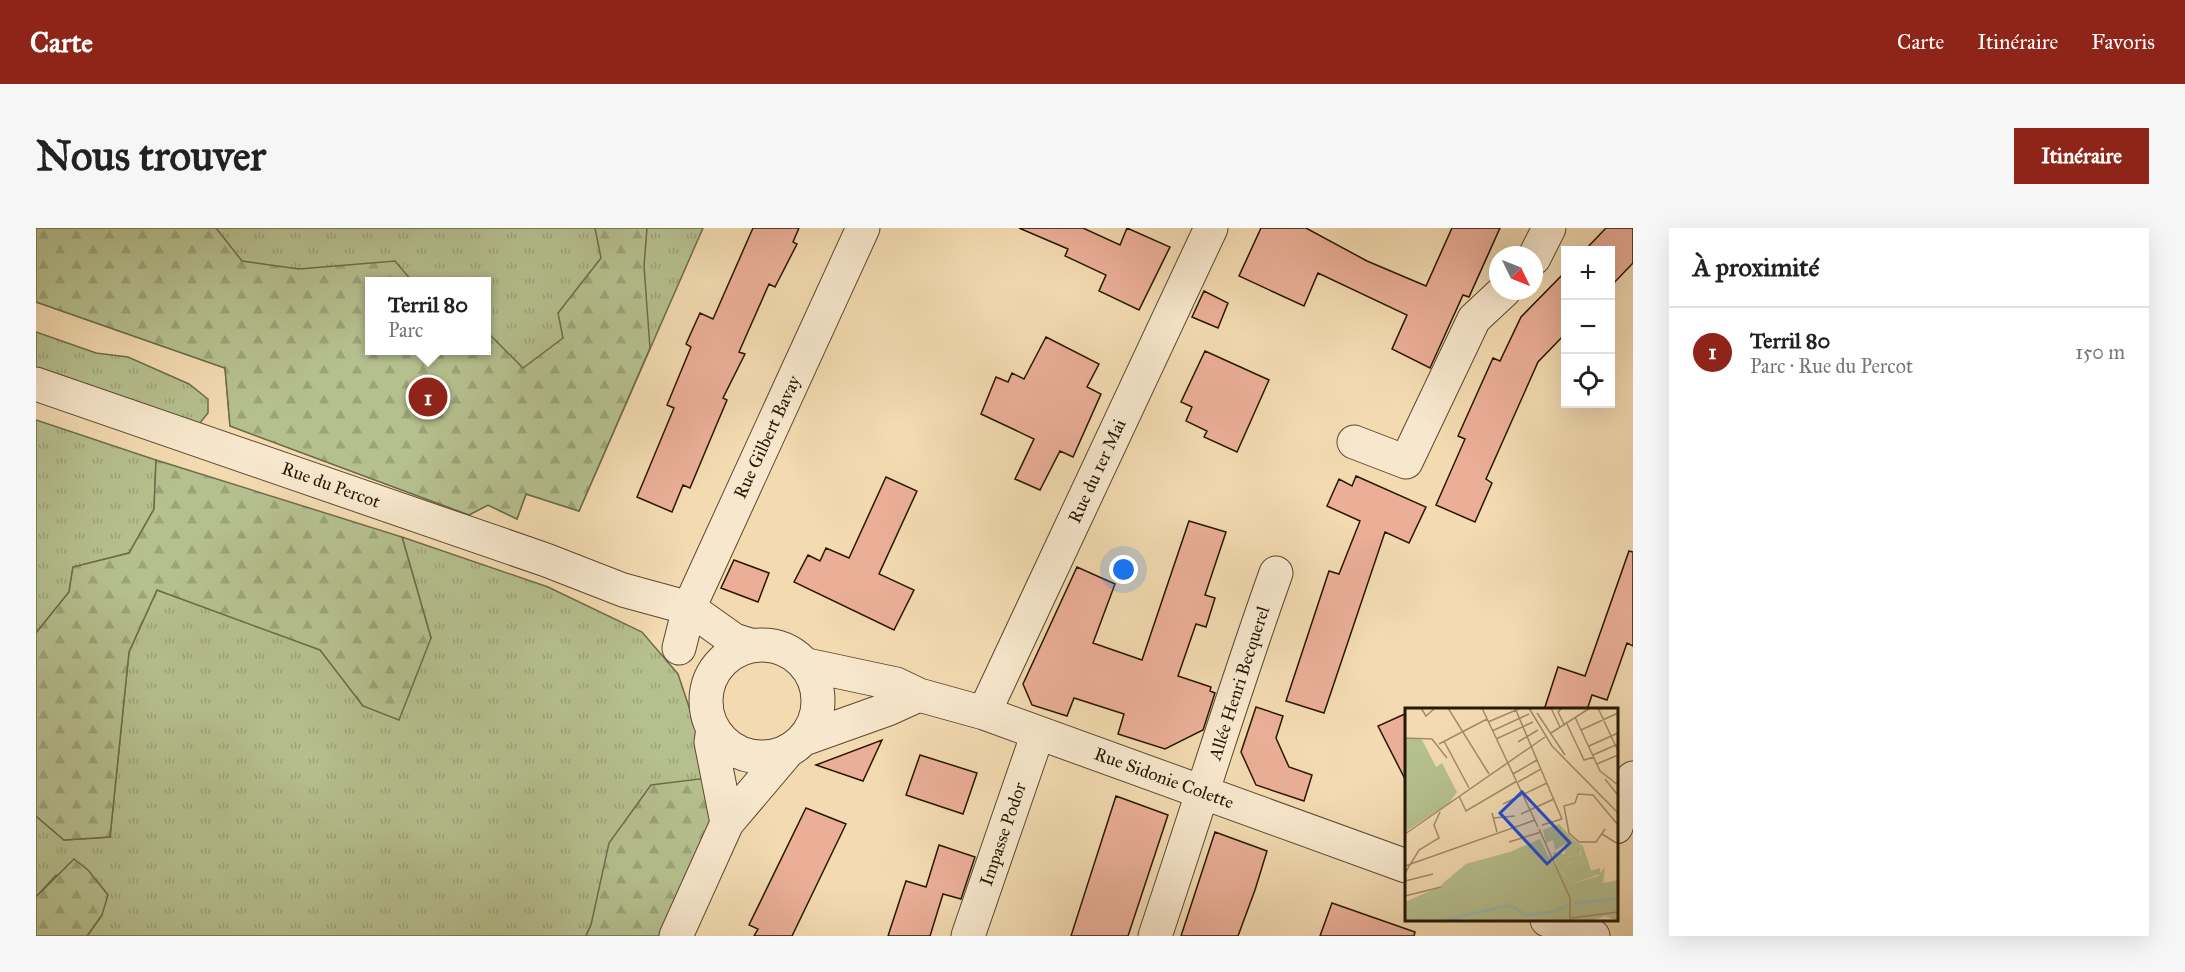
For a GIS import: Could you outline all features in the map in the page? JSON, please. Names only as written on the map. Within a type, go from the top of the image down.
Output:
[{"type":"street","name":"Rue Gilbert Bavay","points":[[678,648],[689,608],[863,228]]},
{"type":"street","name":"Rue du 1er Mai","points":[[984,713],[1211,228]]},
{"type":"street","points":[[1540,246],[1549,228]]},
{"type":"street","points":[[1354,442],[1406,462],[1474,319],[1494,300]]},
{"type":"street","name":"Rue du Percot","points":[[36,384],[546,560],[623,590],[689,608],[734,640],[750,645]]},
{"type":"street","name":"Allée Henri Becquerel","points":[[1155,936],[1204,792],[1239,676],[1276,573]]},
{"type":"street","name":"Rue du Percot","points":[[623,590],[678,648],[705,697]]},
{"type":"street","points":[[676,936],[727,823],[773,772],[796,745],[815,722],[819,703],[816,683],[807,665],[791,651],[771,644],[750,645],[733,652],[719,664],[709,679],[705,697],[706,714],[713,729],[724,743],[738,752],[754,757],[772,757],[796,745],[919,695]]},
{"type":"street","name":"Rue Sidonie Colette","points":[[807,665],[896,684],[919,695],[984,713],[1405,865]]},
{"type":"street","points":[[713,729],[711,742],[727,823]]},
{"type":"street","name":"Impasse Podor","points":[[968,936],[1038,733]]},
{"type":"street","points":[[1618,824],[1633,778]]},
{"type":"street","points":[[1550,921],[1585,931]]},
{"type":"green space","points":[[36,228],[703,228],[579,511],[526,494],[517,519],[488,505],[469,515],[230,426],[225,368],[36,302]]},
{"type":"green space","points":[[36,228],[216,228],[242,261],[299,269],[395,261],[409,277],[365,277],[365,355],[491,355],[491,336],[523,368],[563,338],[558,313],[601,258],[595,228],[647,228],[644,266],[650,348],[579,511],[526,494],[517,519],[488,505],[469,515],[230,426],[225,368],[36,302]]},
{"type":"green space","points":[[36,332],[96,353],[128,357],[189,384],[208,399],[208,413],[199,424],[36,368]]},
{"type":"green space","points":[[36,420],[156,460],[154,509],[129,553],[73,567],[69,592],[36,633]]},
{"type":"green space","points":[[156,460],[402,537],[431,638],[399,720],[363,706],[320,650],[157,590],[129,652],[110,837],[64,840],[36,816],[36,633],[69,592],[73,567],[129,553],[154,509]]},
{"type":"green space","points":[[402,537],[548,587],[642,632],[678,674],[699,737],[707,778],[591,925],[586,936],[87,936],[102,915],[56,875],[36,897],[36,816],[64,840],[110,837],[129,652],[157,590],[321,650],[363,706],[431,638]]},
{"type":"green space","points":[[707,778],[715,818],[659,936],[586,936],[591,925],[609,843],[651,785]]},
{"type":"green space","points":[[74,859],[88,870],[108,895],[102,915],[87,936],[36,936],[36,897]]},
{"type":"building","points":[[753,228],[799,228],[793,242],[797,244],[775,287],[769,284],[739,352],[745,354],[723,398],[727,400],[690,488],[683,485],[672,512],[637,497],[674,408],[667,405],[691,347],[686,344],[700,313],[713,319]]},
{"type":"building","points":[[1019,228],[1083,228],[1120,245],[1127,228],[1170,247],[1139,310],[1099,291],[1106,275],[1065,256],[1068,249]]},
{"type":"building","points":[[1261,228],[1306,228],[1367,261],[1426,286],[1452,228],[1500,228],[1492,246],[1489,246],[1489,252],[1469,297],[1463,295],[1430,368],[1392,349],[1407,315],[1318,273],[1304,306],[1239,276]]},
{"type":"building","points":[[1606,228],[1633,228],[1633,263],[1615,282],[1615,246],[1589,246]]},
{"type":"building","points":[[1561,276],[1561,338],[1538,362],[1486,479],[1492,483],[1475,522],[1436,505],[1465,439],[1458,436],[1493,358],[1500,361],[1521,317],[1538,300],[1543,300],[1543,295]]},
{"type":"building","points":[[1204,291],[1228,303],[1218,328],[1192,317]]},
{"type":"building","points":[[1046,337],[1099,364],[1087,387],[1101,394],[1073,457],[1060,451],[1040,490],[1015,479],[1034,439],[981,414],[996,377],[1008,382],[1012,373],[1024,379]]},
{"type":"building","points":[[1205,351],[1269,380],[1237,452],[1204,437],[1207,431],[1186,421],[1192,407],[1181,402]]},
{"type":"building","points":[[1356,476],[1426,507],[1409,543],[1385,532],[1324,713],[1286,701],[1329,571],[1339,574],[1360,521],[1327,506],[1339,479],[1352,486]]},
{"type":"building","points":[[886,477],[917,491],[879,574],[914,590],[894,630],[794,582],[808,555],[820,561],[826,548],[849,558]]},
{"type":"building","points":[[1189,521],[1226,532],[1205,595],[1215,598],[1206,627],[1196,624],[1178,676],[1211,687],[1210,691],[1215,693],[1203,730],[1165,749],[1118,734],[1124,714],[1074,698],[1067,716],[1032,705],[1023,684],[1077,567],[1115,584],[1093,643],[1142,660]]},
{"type":"building","points":[[1629,551],[1633,552],[1633,646],[1627,643],[1607,700],[1592,695],[1588,708],[1545,708],[1558,667],[1585,676]]},
{"type":"building","points":[[734,560],[769,573],[758,602],[721,588]]},
{"type":"building","points":[[1256,707],[1283,716],[1276,738],[1289,767],[1312,775],[1304,801],[1256,785],[1241,752]]},
{"type":"building","points":[[1405,714],[1405,779],[1378,726]]},
{"type":"building","points":[[882,740],[863,781],[816,765]]},
{"type":"building","points":[[920,755],[977,773],[963,814],[906,795]]},
{"type":"building","points":[[1116,796],[1168,815],[1128,936],[1071,936]]},
{"type":"building","points":[[806,808],[846,824],[792,936],[754,936],[758,929],[749,925]]},
{"type":"building","points":[[1215,832],[1267,851],[1255,890],[1238,936],[1181,936]]},
{"type":"building","points":[[939,845],[975,857],[961,899],[943,894],[930,936],[888,936],[906,881],[926,887]]},
{"type":"building","points":[[1332,903],[1415,932],[1414,936],[1320,936]]},
{"type":"place","name":"Terril 80","points":[[428,397]]}]
